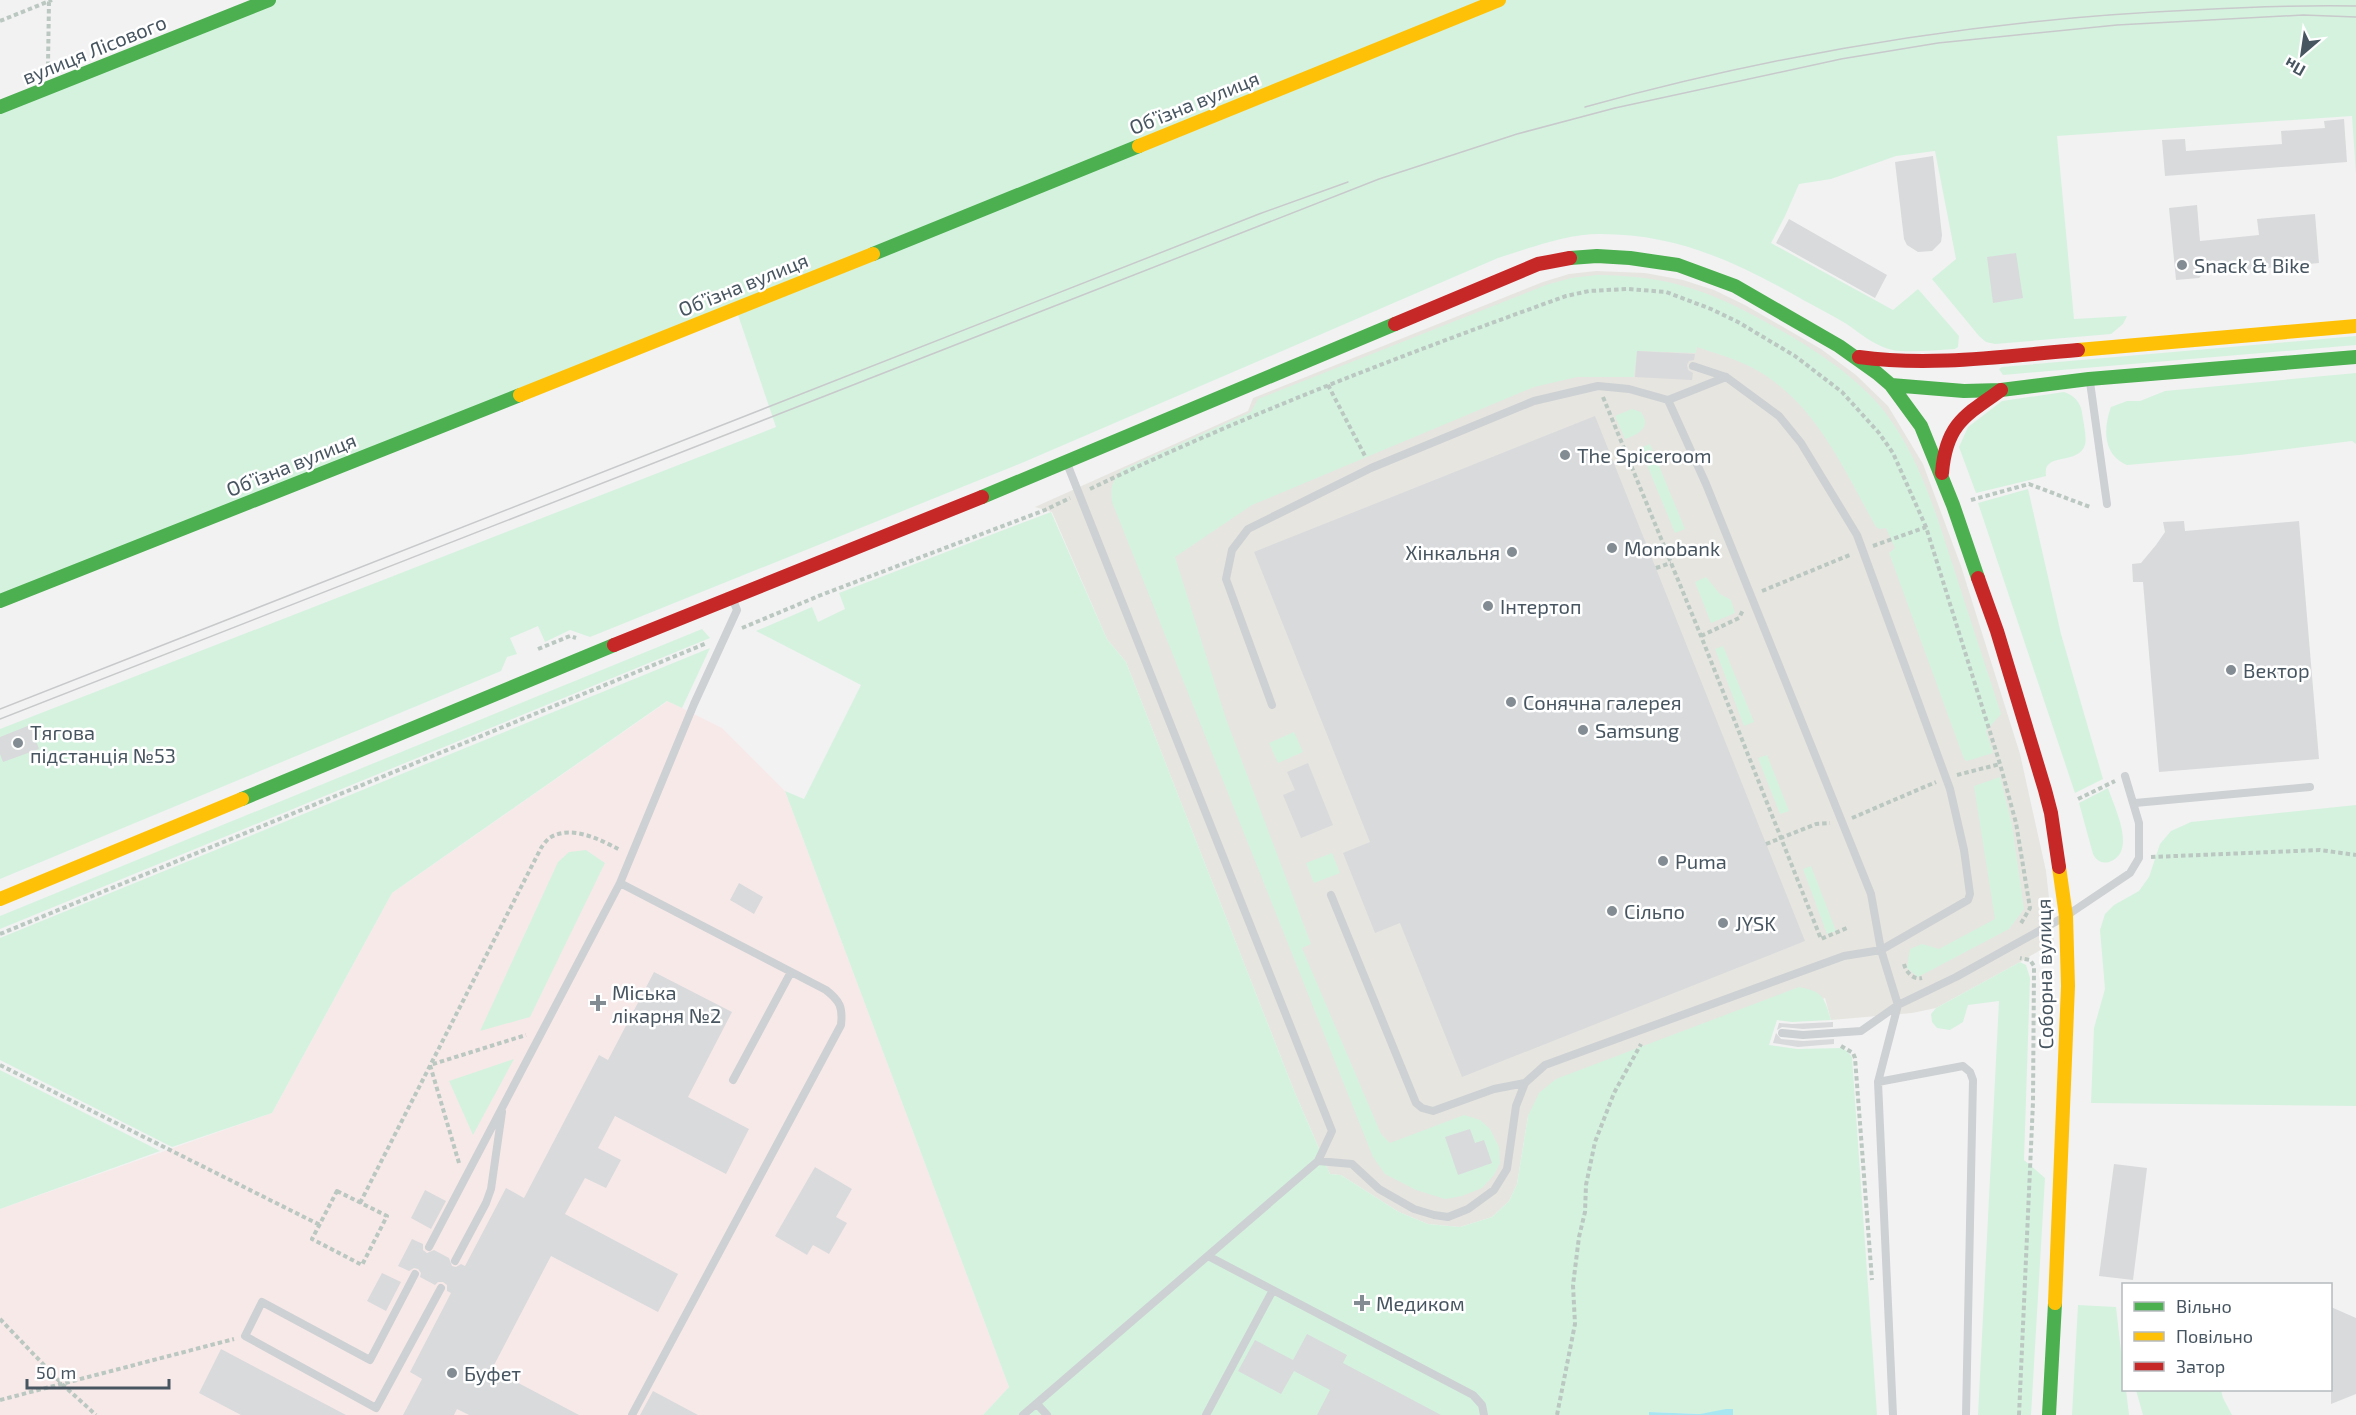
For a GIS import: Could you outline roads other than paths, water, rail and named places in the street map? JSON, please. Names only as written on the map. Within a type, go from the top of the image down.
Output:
[{"type":"street","name":"вулиця Лісового","points":[[0,105],[269,0]]},
{"type":"street","name":"Обʼїзна вулиця","points":[[0,601],[736,309],[1499,0]]},
{"type":"street","points":[[0,899],[1067,463],[1538,264],[1568,258],[1597,256],[1678,265],[1735,286],[1854,356],[1894,362],[1962,360],[2356,326]]},
{"type":"street","name":"Соборна вулиця","points":[[1854,356],[1891,385],[1922,426],[1953,505],[1997,631],[2052,813],[2066,916],[2067,1017],[2049,1415]]},
{"type":"street","points":[[1891,385],[1964,391],[2001,390],[2089,379],[2356,357]]},
{"type":"street","points":[[1942,479],[1942,454],[1954,426],[1969,412],[2001,390]]},
{"type":"lane","points":[[1318,1161],[1352,1164],[1379,1189],[1414,1209],[1434,1215],[1448,1216],[1468,1209],[1494,1190],[1508,1169],[1516,1106],[1525,1083],[1545,1065],[1844,956],[1881,950],[1968,900],[1970,894],[1956,809],[1946,777],[1863,550],[1849,520],[1802,443],[1779,416],[1726,377],[1693,366]]},
{"type":"lane","points":[[1272,705],[1226,579],[1232,550],[1248,529],[1371,468],[1534,401],[1598,386],[1629,389],[1668,400],[1726,377]]},
{"type":"lane","points":[[2089,379],[2095,408],[2107,504]]},
{"type":"lane","points":[[1668,400],[1706,484],[1871,894],[1881,950],[1899,1005],[1878,1082],[1893,1415]]},
{"type":"lane","points":[[1023,1415],[1318,1161],[1332,1131],[1067,463]]},
{"type":"lane","points":[[429,1247],[620,883],[691,712],[737,610],[732,598]]},
{"type":"lane","points":[[1782,1033],[1803,1035],[1861,1031],[1899,1005],[1956,977],[2066,916],[2130,873],[2139,858],[2139,823],[2125,776]]},
{"type":"lane","points":[[2134,803],[2310,787]]},
{"type":"lane","points":[[620,883],[826,990],[837,999],[843,1010],[841,1025],[632,1415]]},
{"type":"lane","points":[[1331,895],[1416,1103],[1422,1108],[1433,1111],[1494,1089],[1525,1083]]},
{"type":"lane","points":[[733,1080],[791,972]]},
{"type":"lane","points":[[1878,1082],[1963,1066],[1970,1072],[1973,1080],[1966,1415]]},
{"type":"lane","points":[[455,1261],[491,1189],[503,1106]]},
{"type":"lane","points":[[1208,1256],[1473,1395],[1482,1405],[1484,1415]]},
{"type":"lane","points":[[383,1415],[376,1408],[245,1336],[261,1302],[370,1360],[415,1274]]},
{"type":"lane","points":[[376,1408],[441,1288]]},
{"type":"lane","points":[[1206,1415],[1273,1290]]},
{"type":"lane","points":[[1037,1404],[1047,1415]]},
{"type":"water","points":[[1733,1409],[1733,1415],[1649,1415],[1649,1412],[1700,1414]]},
{"type":"tram line","points":[[1585,107],[1735,70],[1886,41],[1963,30],[2116,14],[2254,7],[2356,6]]},
{"type":"tram line","points":[[0,719],[1379,179],[1517,134],[1615,108],[1841,59],[1938,43],[2117,25],[2303,15],[2356,17]]},
{"type":"tram line","points":[[0,709],[1259,214],[1348,182]]},
{"type":"place","name":"Snack & Bike","points":[[2182,265]]},
{"type":"place","name":"The Spiceroom","points":[[1565,455]]},
{"type":"place","name":"Monobank","points":[[1612,548]]},
{"type":"place","name":"Хінкальня","points":[[1512,552]]},
{"type":"place","name":"Інтертоп","points":[[1488,606]]},
{"type":"place","name":"Вектор","points":[[2231,670]]},
{"type":"place","name":"Сонячна галерея","points":[[1511,702]]},
{"type":"place","name":"Samsung","points":[[1583,730]]},
{"type":"place","name":"Тягова підстанція №53","points":[[18,743]]},
{"type":"place","name":"Puma","points":[[1663,861]]},
{"type":"place","name":"Сільпо","points":[[1612,911]]},
{"type":"place","name":"JYSK","points":[[1723,923]]},
{"type":"place","name":"Міська лікарня №2","points":[[598,1003]]},
{"type":"place","name":"Медиком","points":[[1362,1303]]},
{"type":"place","name":"Буфет","points":[[452,1373]]}]
